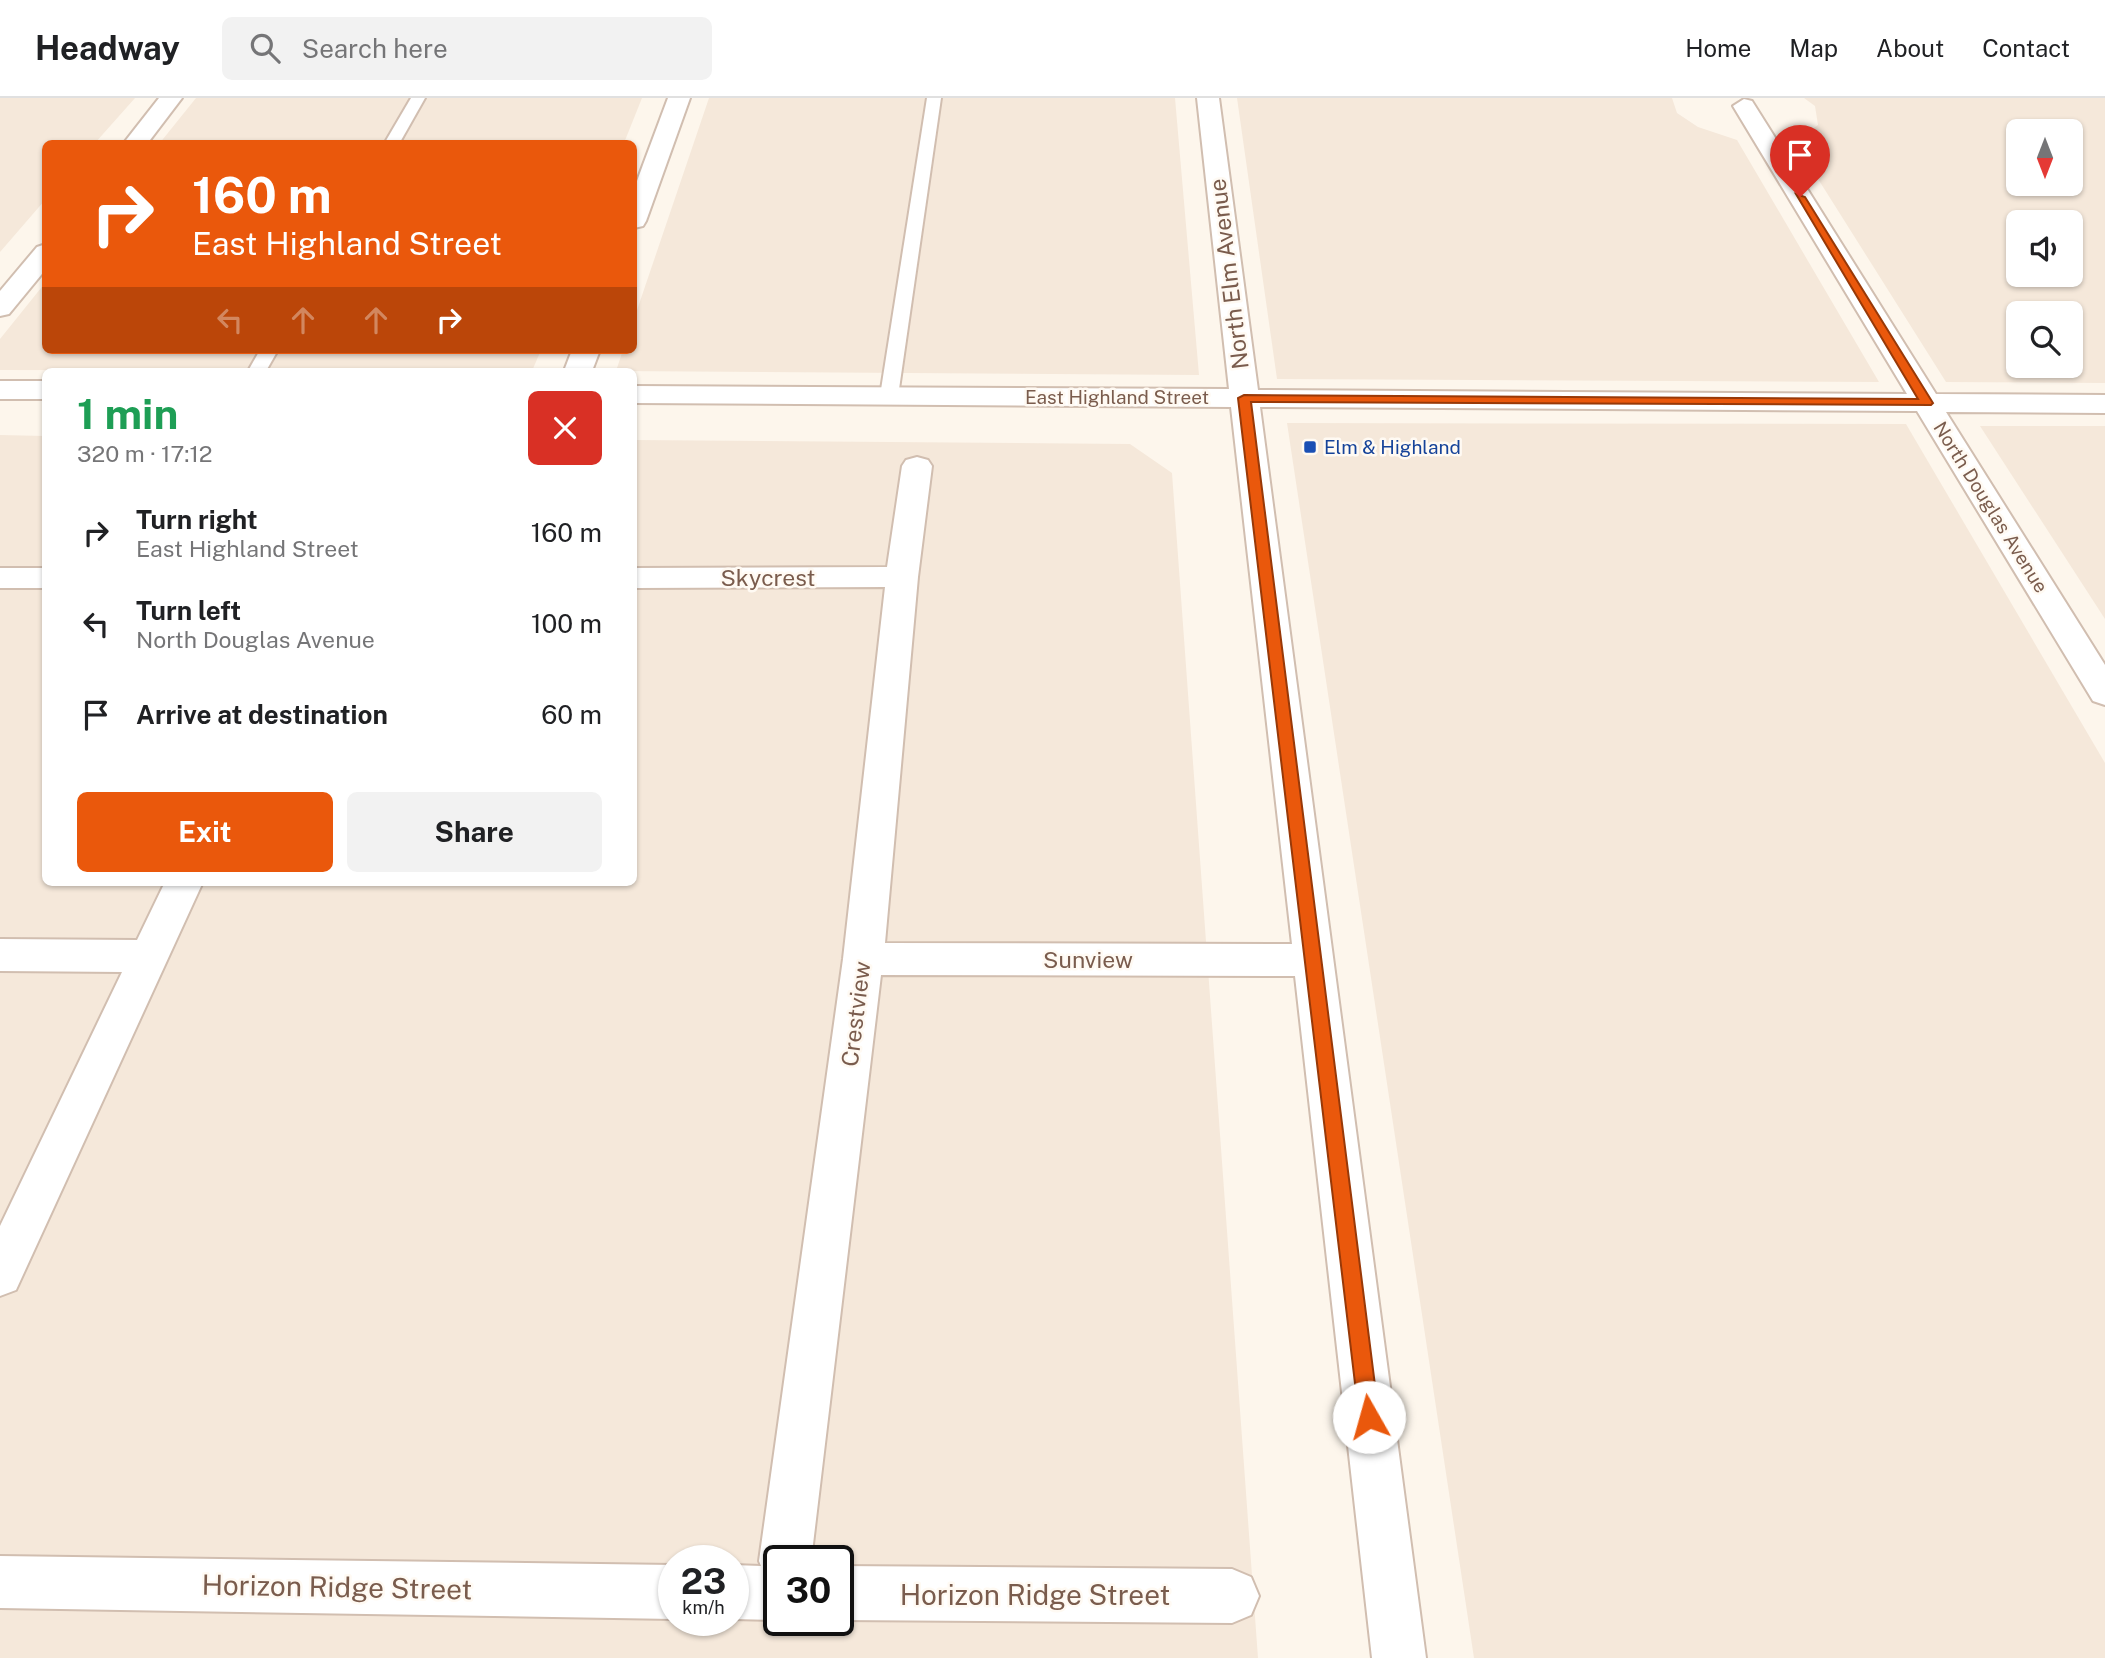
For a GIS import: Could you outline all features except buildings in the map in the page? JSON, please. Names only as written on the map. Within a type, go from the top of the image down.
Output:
[{"type":"street","points":[[137,140],[171,98]]},
{"type":"street","points":[[637,213],[679,98]]},
{"type":"street","name":"North Elm Avenue","points":[[1208,98],[1399,1658]]},
{"type":"street","name":"North Douglas Avenue","points":[[1745,106],[2105,693]]},
{"type":"street","points":[[0,308],[42,257]]},
{"type":"street","points":[[0,390],[42,390]]},
{"type":"street","name":"East Highland Street","points":[[637,394],[2105,404]]},
{"type":"street","name":"Crestview","points":[[787,1545],[863,959],[902,577],[917,466]]},
{"type":"street","name":"Skycrest","points":[[637,579],[902,577]]},
{"type":"street","points":[[0,578],[42,578]]},
{"type":"street","points":[[0,1275],[182,886]]},
{"type":"street","points":[[0,955],[150,956]]},
{"type":"street","name":"Sunview","points":[[863,959],[1313,960]]},
{"type":"street","name":"Horizon Ridge Street","points":[[0,1582],[658,1592]]},
{"type":"street","name":"Horizon Ridge Street","points":[[854,1594],[1232,1596]]},
{"type":"lane","points":[[393,140],[418,98]]},
{"type":"lane","points":[[889,396],[934,98]]},
{"type":"shaded area","points":[[0,98],[135,98],[98,140],[42,140],[42,203],[0,252]]},
{"type":"shaded area","points":[[196,98],[642,98],[625,140],[162,140]]},
{"type":"shaded area","points":[[709,98],[1175,98],[1199,375],[637,371],[637,368],[617,368],[622,354],[637,354],[637,310]]},
{"type":"shaded area","points":[[1237,98],[1672,98],[1677,113],[1698,127],[1737,140],[1879,382],[1277,379]]},
{"type":"shaded area","points":[[1804,98],[2105,98],[2105,383],[1946,382],[1796,144],[1802,136],[1818,125],[1815,106]]},
{"type":"shaded area","points":[[42,287],[42,354],[539,354],[533,368],[0,370],[0,339]]},
{"type":"shaded area","points":[[1287,423],[1906,424],[2105,763],[2105,1658],[1474,1658]]},
{"type":"shaded area","points":[[1980,426],[2105,426],[2105,619]]},
{"type":"shaded area","points":[[0,435],[42,436],[42,886],[637,886],[637,440],[1130,444],[1172,473],[1258,1658],[0,1658]]},
{"type":"place","name":"Elm & Highland","points":[[1310,447]]},
{"type":"route","points":[[1369,1417],[1244,398],[1927,403],[1800,197]]}]
